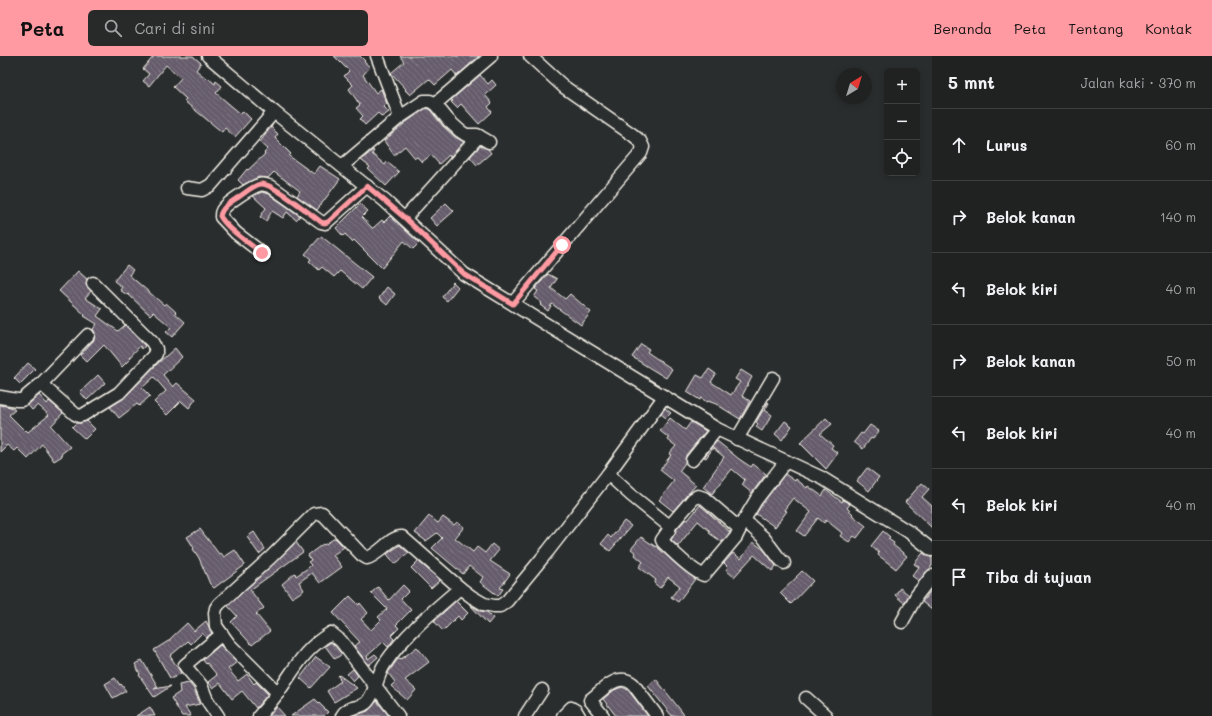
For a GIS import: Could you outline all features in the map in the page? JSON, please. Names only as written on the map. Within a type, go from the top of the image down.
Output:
[{"type":"street","points":[[208,56],[274,112],[405,218],[464,274],[716,429],[822,478],[909,532],[932,550]]},
{"type":"street","points":[[377,56],[400,117]]},
{"type":"street","points":[[435,104],[491,56]]},
{"type":"street","points":[[513,304],[640,154],[643,148],[640,141],[633,135],[564,87],[530,56]]},
{"type":"street","points":[[342,166],[400,117],[424,101],[430,101],[435,104],[449,121],[466,135],[484,139],[405,218]]},
{"type":"street","points":[[187,188],[202,190],[211,185],[274,112]]},
{"type":"street","points":[[262,253],[236,233],[221,217],[221,213],[226,206],[250,189],[260,184],[265,184],[272,187],[324,223],[328,222],[367,186]]},
{"type":"street","points":[[41,384],[74,414],[79,416],[83,415],[119,394],[156,354],[156,349],[152,342],[93,283]]},
{"type":"street","points":[[0,397],[22,400],[41,384],[88,336]]},
{"type":"street","points":[[737,439],[773,378]]},
{"type":"street","points":[[278,693],[229,644],[216,626],[216,608],[316,513],[322,513],[362,555],[367,558],[396,537],[402,537],[460,588],[484,604],[496,607],[504,603],[548,551],[608,474],[664,397]]},
{"type":"street","points":[[692,460],[716,429]]},
{"type":"street","points":[[784,563],[764,538],[742,524],[704,498],[698,496],[669,527],[662,540],[694,569],[704,575],[736,537],[742,524],[756,500],[786,461]]},
{"type":"street","points":[[608,474],[669,527]]},
{"type":"street","points":[[902,622],[917,595],[932,576]]},
{"type":"street","points":[[342,716],[349,708],[365,704],[371,696],[384,666],[408,634],[460,588]]},
{"type":"street","points":[[259,716],[278,693],[306,652],[331,633],[341,641],[398,716]]},
{"type":"street","points":[[218,716],[212,709],[201,685],[186,665],[222,634]]},
{"type":"street","points":[[603,716],[588,701],[614,681],[624,679],[633,684],[657,716]]},
{"type":"street","points":[[525,716],[542,690]]},
{"type":"street","points":[[806,698],[826,716]]},
{"type":"street","points":[[563,716],[571,708],[576,711],[579,716]]},
{"type":"building","points":[[154,56],[193,56],[201,63],[196,70],[215,84],[216,81],[222,86],[216,93],[241,114],[243,111],[251,119],[235,137],[225,128],[222,132],[184,101],[186,99],[173,87],[181,78],[166,65],[149,86],[143,81],[149,74],[143,69]]},
{"type":"building","points":[[334,56],[360,56],[365,61],[364,62],[370,67],[363,75],[376,93],[381,89],[387,104],[384,107],[389,112],[382,117],[378,113],[365,125],[360,119],[363,116],[356,108],[360,105],[349,89],[353,85],[344,76],[349,71]]},
{"type":"building","points":[[400,56],[479,56],[457,76],[452,70],[435,85],[429,79],[410,95],[391,73],[404,62]]},
{"type":"building","points":[[480,75],[488,84],[492,80],[496,85],[485,95],[492,103],[488,107],[492,112],[479,124],[461,104],[457,108],[451,100]]},
{"type":"building","points":[[426,108],[430,110],[443,126],[455,137],[464,142],[450,157],[449,155],[439,164],[431,155],[422,162],[417,157],[415,158],[405,146],[394,155],[384,141]]},
{"type":"building","points":[[273,124],[271,127],[278,134],[275,138],[291,154],[289,156],[314,174],[320,166],[340,179],[317,210],[297,196],[300,191],[274,172],[268,178],[259,177],[243,185],[238,180],[247,169],[248,170],[265,154],[264,153],[268,149],[260,142]]},
{"type":"building","points":[[480,146],[488,149],[491,153],[477,165],[470,157]]},
{"type":"building","points":[[373,150],[374,151],[372,154],[385,165],[387,162],[399,172],[386,186],[368,169],[370,167],[361,160]]},
{"type":"building","points":[[262,192],[269,194],[300,216],[296,220],[287,212],[283,218],[272,211],[266,221],[260,217],[266,208],[253,196]]},
{"type":"building","points":[[446,203],[454,211],[437,226],[430,218]]},
{"type":"building","points":[[360,204],[368,211],[362,217],[372,228],[382,220],[384,222],[390,216],[419,243],[413,249],[404,241],[382,268],[354,240],[352,242],[345,234],[343,236],[336,228]]},
{"type":"building","points":[[321,236],[372,277],[362,289],[340,271],[334,277],[322,267],[319,270],[309,261],[311,259],[305,254]]},
{"type":"building","points":[[127,265],[133,270],[129,275],[164,305],[166,303],[185,322],[172,337],[166,332],[171,327],[153,312],[150,315],[128,294],[127,295],[120,290],[122,287],[114,281]]},
{"type":"building","points":[[78,271],[87,279],[86,285],[91,291],[85,298],[102,309],[97,316],[118,331],[125,325],[145,346],[142,349],[140,346],[122,367],[104,345],[87,362],[80,355],[94,340],[95,333],[93,329],[97,324],[84,316],[85,315],[59,291]]},
{"type":"building","points":[[548,274],[557,279],[551,288],[565,299],[570,294],[591,312],[581,325],[552,304],[548,311],[540,305],[542,303],[534,297],[538,291],[535,289]]},
{"type":"building","points":[[453,282],[458,287],[447,301],[442,297]]},
{"type":"building","points":[[387,287],[395,294],[387,305],[379,298]]},
{"type":"building","points":[[641,344],[649,349],[647,352],[672,369],[666,378],[632,357]]},
{"type":"building","points":[[175,348],[182,357],[163,375],[173,387],[177,383],[196,399],[189,408],[181,401],[167,415],[154,402],[166,391],[154,377],[142,388],[150,396],[139,406],[137,404],[119,418],[110,407],[124,398]]},
{"type":"building","points":[[28,363],[35,369],[20,384],[14,378]]},
{"type":"building","points":[[709,369],[716,374],[711,382],[731,395],[740,382],[735,379],[741,370],[752,377],[742,396],[750,401],[740,419],[716,404],[707,402],[701,398],[700,400],[687,392],[697,375],[703,378]]},
{"type":"building","points":[[98,375],[105,383],[87,400],[80,392]]},
{"type":"building","points":[[39,395],[47,404],[49,401],[63,413],[51,426],[70,447],[61,454],[62,456],[54,461],[42,444],[28,459],[17,448],[14,451],[7,445],[0,452],[0,405],[11,407],[15,410],[9,415],[25,431],[26,430],[28,432],[49,415],[38,405],[32,410],[28,405]]},
{"type":"building","points":[[768,402],[769,403],[765,410],[772,415],[762,431],[756,427],[758,424],[756,422]]},
{"type":"building","points":[[665,408],[671,413],[666,418],[661,414]]},
{"type":"building","points":[[670,418],[685,430],[691,422],[706,431],[686,455],[685,463],[679,471],[696,485],[673,511],[659,500],[674,481],[660,470],[671,455],[669,454],[676,446],[660,431]]},
{"type":"building","points":[[826,418],[832,424],[820,434],[833,445],[831,448],[838,453],[826,469],[800,443]]},
{"type":"building","points":[[87,421],[95,429],[85,439],[72,427],[76,423]]},
{"type":"building","points":[[785,421],[792,426],[782,440],[775,434]]},
{"type":"building","points":[[870,425],[879,431],[873,439],[871,438],[863,449],[854,442]]},
{"type":"building","points":[[717,441],[739,459],[751,467],[753,464],[766,474],[752,493],[742,485],[745,480],[732,469],[712,494],[703,487],[724,457],[713,448],[706,458],[704,457]]},
{"type":"building","points":[[867,468],[879,477],[869,491],[857,481]]},
{"type":"building","points":[[785,474],[795,481],[796,479],[807,488],[808,486],[822,496],[826,490],[842,502],[843,500],[850,504],[847,508],[853,514],[852,515],[866,526],[857,538],[854,536],[849,542],[840,536],[842,533],[826,520],[824,523],[818,518],[804,536],[797,531],[811,512],[793,498],[784,510],[787,511],[775,527],[756,514]]},
{"type":"building","points":[[922,483],[929,489],[922,497],[932,506],[932,528],[905,502]]},
{"type":"building","points":[[700,505],[730,532],[722,542],[709,533],[710,531],[698,521],[678,546],[671,540],[676,530],[686,519],[688,520]]},
{"type":"building","points":[[429,516],[438,523],[443,517],[454,525],[457,522],[464,527],[455,538],[473,552],[477,547],[485,553],[492,544],[499,550],[490,561],[510,574],[500,588],[503,589],[498,596],[480,582],[483,577],[469,566],[463,574],[432,548],[442,538],[437,533],[426,541],[415,533]]},
{"type":"building","points":[[624,521],[631,526],[610,551],[601,544],[608,535],[611,538]]},
{"type":"building","points":[[200,529],[219,554],[221,553],[224,557],[235,550],[245,565],[214,588],[210,584],[199,558],[187,537]]},
{"type":"building","points":[[883,531],[890,537],[888,539],[894,543],[893,545],[907,556],[896,569],[878,555],[879,553],[871,546]]},
{"type":"building","points":[[254,532],[265,549],[259,554],[247,537]]},
{"type":"building","points":[[641,537],[656,546],[695,579],[678,602],[671,597],[680,586],[668,577],[660,588],[654,583],[656,580],[639,567],[643,562],[631,549]]},
{"type":"building","points":[[335,538],[344,547],[333,555],[342,567],[320,583],[312,573],[299,582],[304,590],[292,598],[282,584],[295,573],[296,576],[308,568],[311,565],[308,562],[311,560],[308,555],[323,544],[324,545]]},
{"type":"building","points":[[296,542],[303,552],[250,590],[264,608],[256,614],[270,631],[252,645],[231,622],[237,616],[228,606]]},
{"type":"building","points":[[753,542],[764,550],[776,566],[772,571],[754,555],[734,577],[726,570],[728,567],[724,563],[733,553],[741,559]]},
{"type":"building","points":[[400,545],[409,553],[395,564],[387,554]]},
{"type":"building","points":[[923,553],[932,558],[932,566],[919,581],[912,576],[919,567],[914,564]]},
{"type":"building","points":[[418,561],[440,580],[431,588],[411,568]]},
{"type":"building","points":[[802,571],[813,581],[791,604],[780,593]]},
{"type":"building","points":[[403,585],[409,591],[401,599],[411,610],[396,625],[399,628],[391,636],[394,639],[388,647],[383,642],[367,656],[368,659],[375,654],[378,657],[369,665],[354,646],[360,642],[333,613],[350,596],[359,605],[360,603],[368,613],[361,619],[371,630],[381,620],[378,617],[387,609],[371,593],[378,587],[389,600]]},
{"type":"building","points":[[900,588],[909,595],[904,603],[895,595]]},
{"type":"building","points":[[932,589],[932,610],[922,602]]},
{"type":"building","points":[[456,601],[468,613],[461,620],[458,616],[443,631],[434,621]]},
{"type":"building","points":[[469,604],[480,611],[487,612],[493,618],[488,624]]},
{"type":"building","points":[[206,621],[212,633],[206,638],[202,633],[191,644],[188,641],[170,656],[181,673],[173,678],[170,678],[154,650],[170,640],[187,623],[194,631]]},
{"type":"building","points":[[331,642],[342,654],[335,659],[325,646]]},
{"type":"building","points":[[220,645],[237,662],[228,669],[238,681],[247,674],[254,684],[256,682],[268,694],[256,708],[242,691],[232,699],[220,683],[213,688],[208,682],[217,675],[203,660]]},
{"type":"building","points":[[417,647],[429,662],[405,680],[416,690],[407,700],[391,686],[395,682],[388,673],[397,660],[400,658],[401,659]]},
{"type":"building","points":[[316,657],[330,667],[311,688],[300,678]]},
{"type":"building","points":[[142,660],[158,687],[154,689],[171,686],[154,697],[139,675],[140,674],[135,664]]},
{"type":"building","points":[[353,669],[358,676],[353,681],[347,674]]},
{"type":"building","points":[[339,675],[357,688],[334,702],[327,691],[341,681],[338,676]]},
{"type":"building","points":[[115,678],[126,691],[113,698],[105,684]]},
{"type":"building","points":[[656,679],[685,716],[672,716],[648,686]]},
{"type":"building","points":[[189,683],[194,689],[200,704],[185,707],[191,716],[182,716],[171,698],[180,692],[179,685]]},
{"type":"building","points":[[622,687],[628,690],[648,716],[616,716],[603,699],[614,690]]},
{"type":"building","points":[[315,699],[328,712],[324,716],[291,716]]},
{"type":"building","points":[[377,701],[389,716],[353,716],[368,711]]},
{"type":"building","points":[[150,707],[155,716],[136,716]]},
{"type":"building","points":[[277,707],[285,716],[269,716]]},
{"type":"route","points":[[262,253],[236,233],[220,216],[223,208],[228,204],[260,184],[265,184],[272,187],[323,223],[328,222],[367,186],[405,218],[464,274],[513,304],[562,245]]}]
